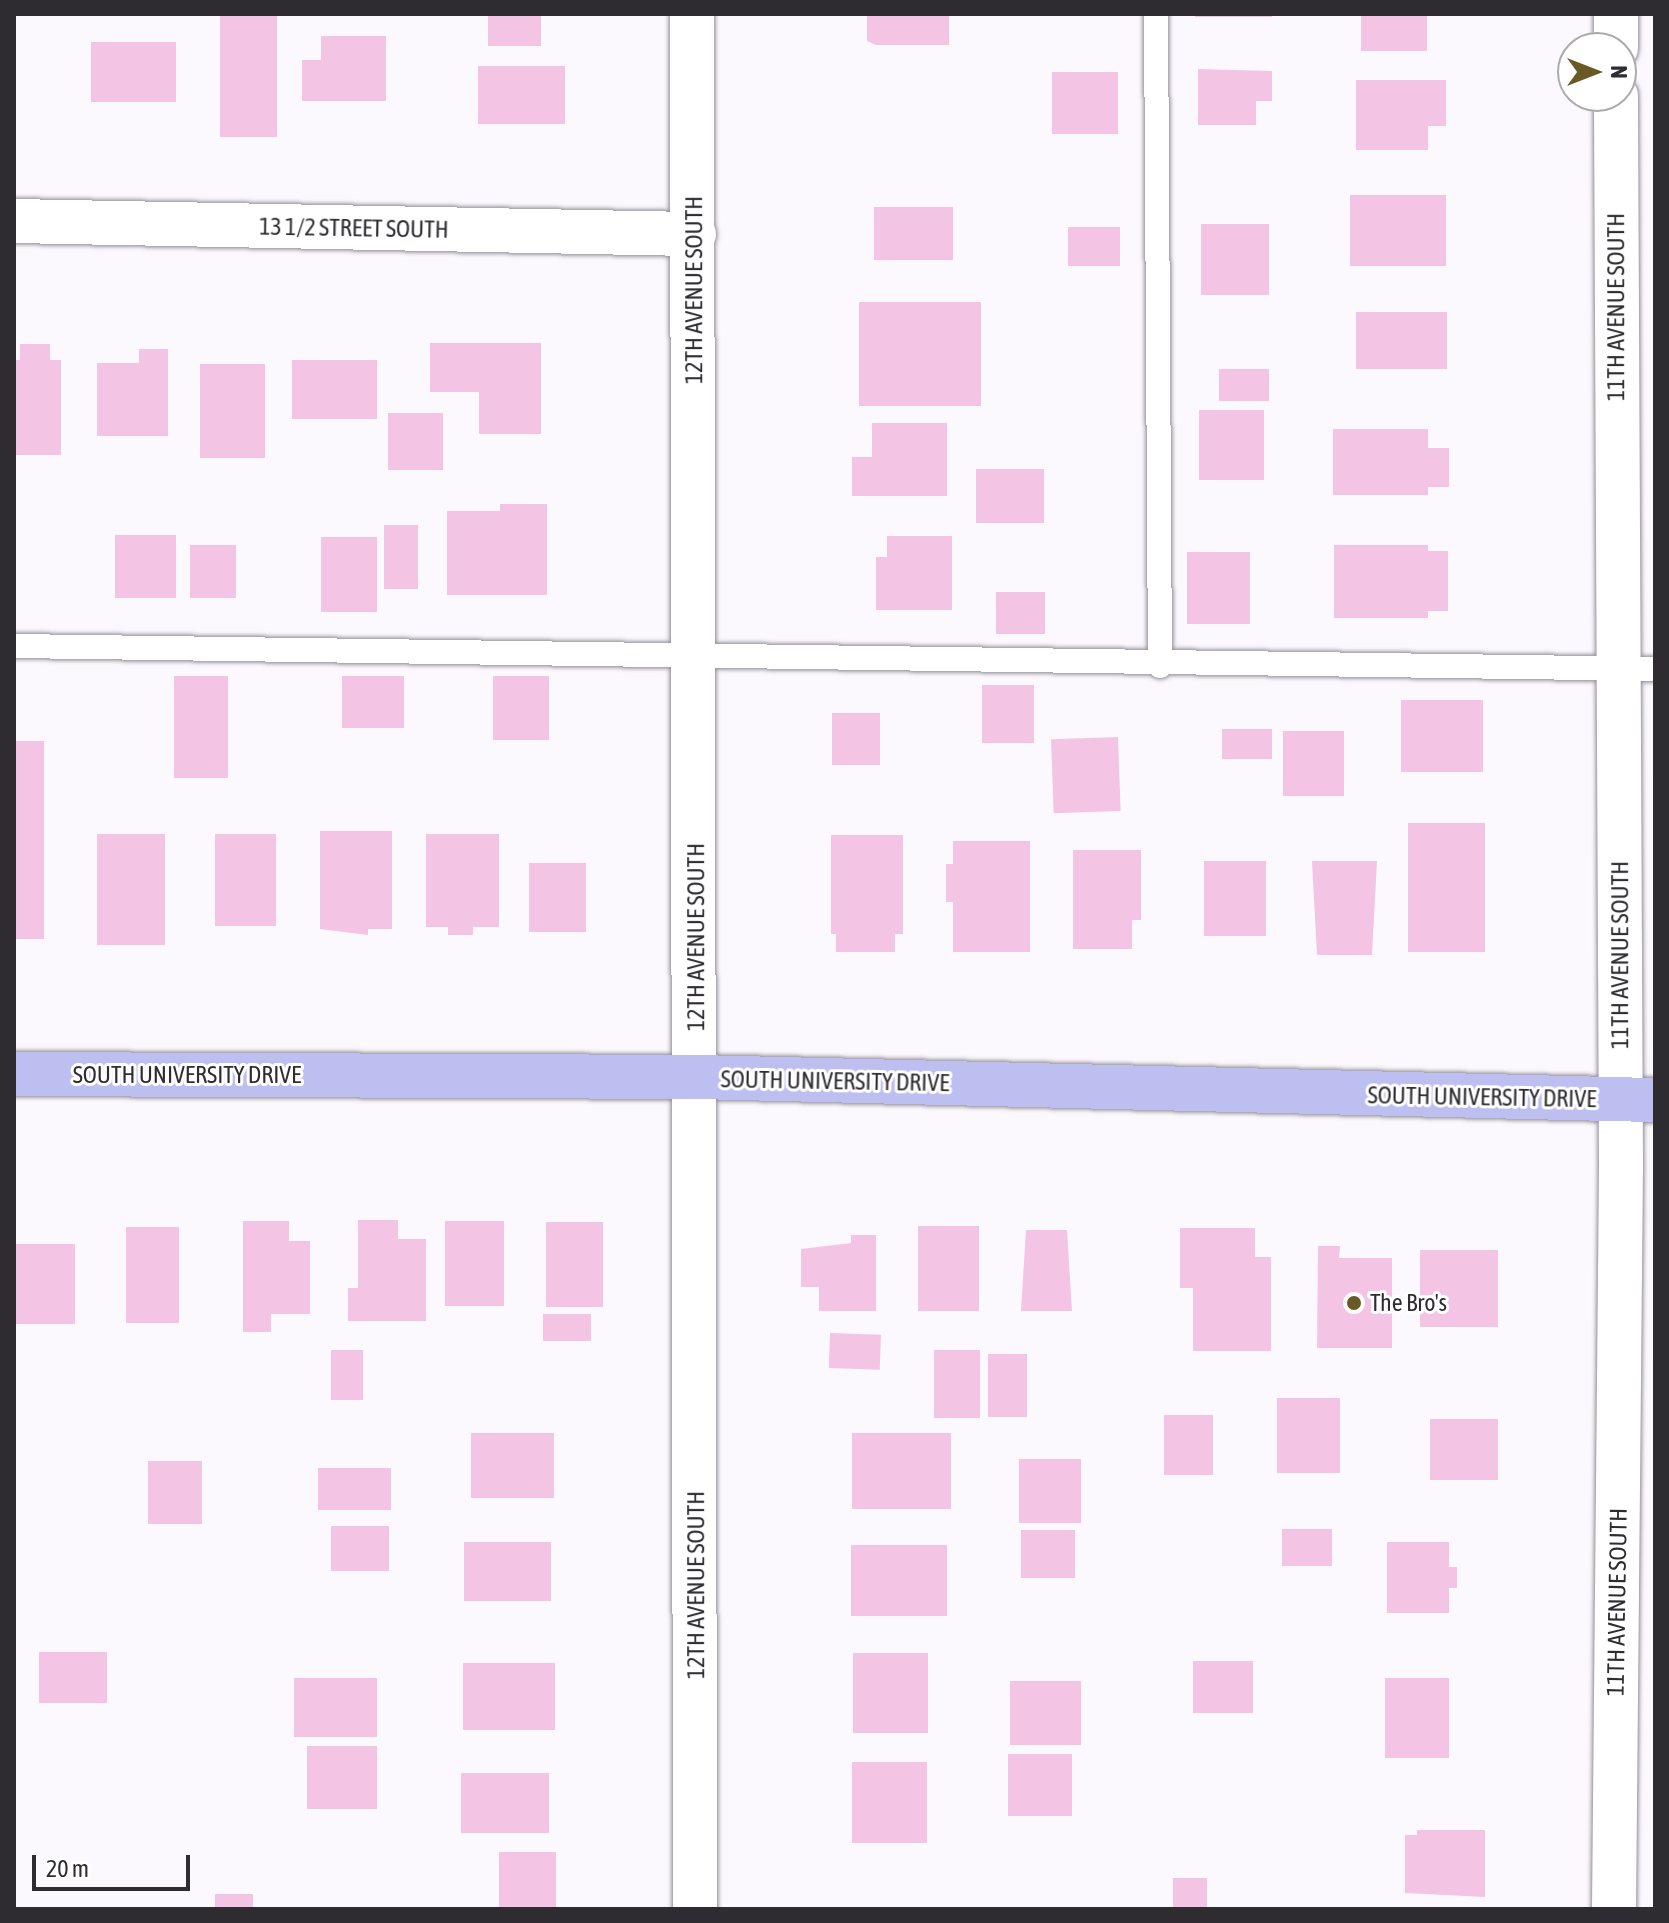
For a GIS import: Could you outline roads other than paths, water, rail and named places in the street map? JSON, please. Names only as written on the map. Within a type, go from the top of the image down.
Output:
[{"type":"main road","name":"SOUTH UNIVERSITY DRIVE","points":[[14,1074],[697,1077],[1638,1100]]},
{"type":"street","name":"12TH AVENUE SOUTH","points":[[692,14],[697,1077],[695,1909]]},
{"type":"street","name":"11TH AVENUE SOUTH","points":[[1614,1909],[1638,1100],[1636,669],[1617,112]]},
{"type":"street","name":"13 1/2 STREET SOUTH","points":[[14,221],[694,234]]},
{"type":"lane","points":[[1156,14],[1160,666]]},
{"type":"lane","points":[[14,646],[695,654],[1160,666],[1636,669]]},
{"type":"place","name":"The Bro's","points":[[1354,1303]]}]
